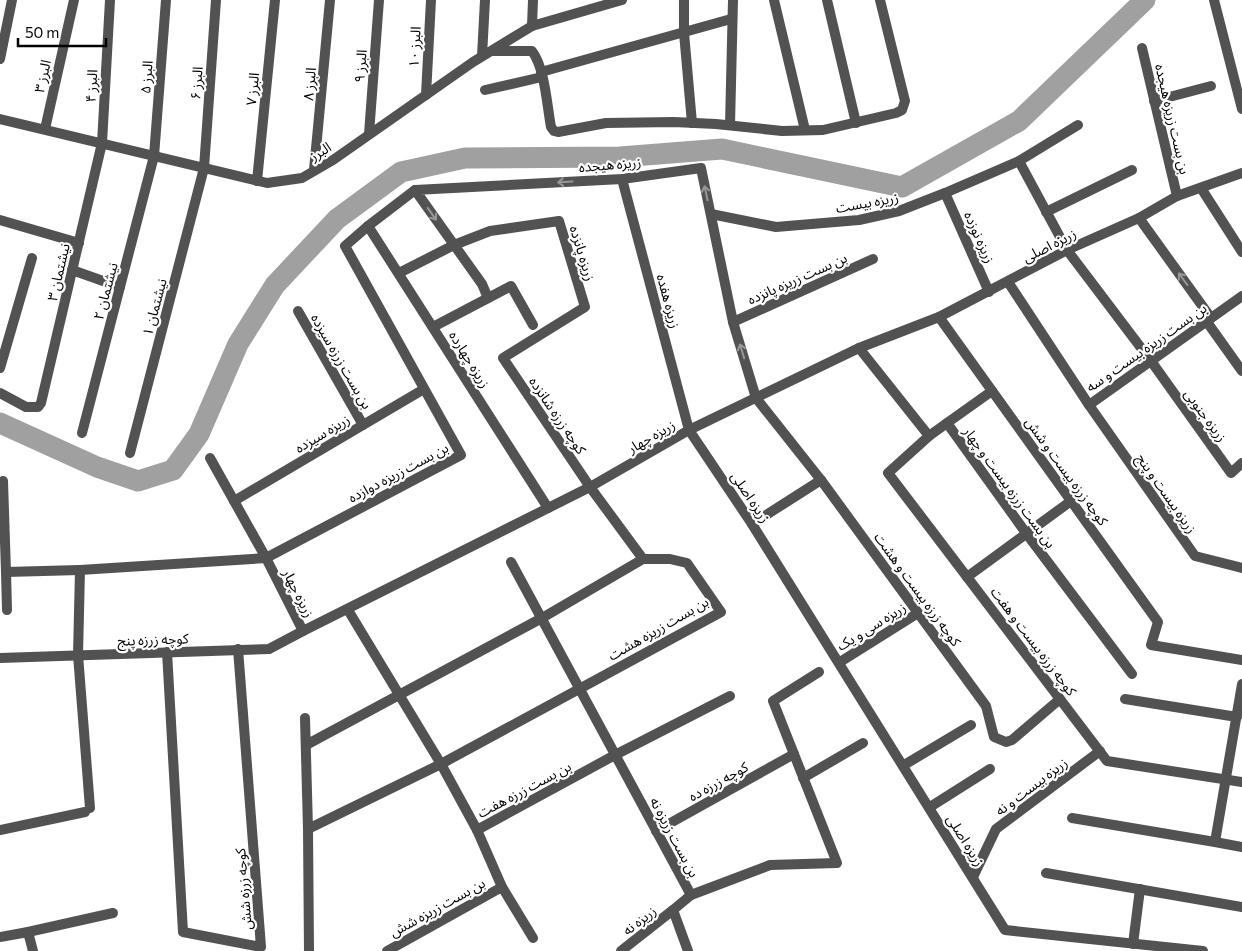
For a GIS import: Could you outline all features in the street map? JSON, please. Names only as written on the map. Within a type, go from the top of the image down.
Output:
[{"type":"street","points":[[0,59],[12,0]]},
{"type":"street","name":"البرز ۳","points":[[45,129],[74,0]]},
{"type":"street","name":"البرز ۴","points":[[102,143],[110,0]]},
{"type":"street","name":"البرز ۵","points":[[154,156],[166,0]]},
{"type":"street","name":"البرز ۶","points":[[204,168],[216,0]]},
{"type":"street","name":"البرز ۷","points":[[257,180],[275,0]]},
{"type":"street","name":"البرز ۸","points":[[314,170],[330,0]]},
{"type":"street","name":"البرز ۹","points":[[369,134],[379,0]]},
{"type":"street","name":"البرز ۱۰","points":[[426,95],[431,0]]},
{"type":"street","points":[[484,0],[486,54],[532,51],[542,74],[551,127],[554,131],[558,132],[606,124],[692,122],[782,131],[823,130],[896,113],[904,106],[905,101],[880,0]]},
{"type":"street","points":[[532,26],[533,0]]},
{"type":"street","points":[[584,0],[584,11]]},
{"type":"street","name":"البرز","points":[[0,118],[267,183],[302,178],[486,54],[532,26],[622,0]]},
{"type":"street","points":[[684,0],[684,33],[692,122]]},
{"type":"street","points":[[730,125],[733,0]]},
{"type":"street","points":[[774,0],[805,130]]},
{"type":"street","points":[[827,0],[856,123]]},
{"type":"street","points":[[1214,0],[1238,74],[1242,109]]},
{"type":"street","points":[[485,90],[732,19]]},
{"type":"street","name":"بن بست زریزه هیجده","points":[[1142,48],[1177,196]]},
{"type":"street","points":[[1154,100],[1211,86]]},
{"type":"street","name":"زریزه بیست","points":[[711,214],[776,227],[859,220],[900,211],[1019,161],[1078,125]]},
{"type":"street","name":"نيشتمان ۳","points":[[0,393],[26,407],[38,407],[42,403],[102,143]]},
{"type":"street","name":"نيشتمان ۲","points":[[82,433],[154,156]]},
{"type":"street","points":[[1019,161],[1067,250],[1151,361]]},
{"type":"street","name":"نيشتمان ۱","points":[[130,453],[204,168]]},
{"type":"street","name":"زریزه هیجده","points":[[415,190],[622,179],[701,168],[733,322],[756,398]]},
{"type":"street","points":[[1046,212],[1132,170]]},
{"type":"street","name":"زریزه اصلی","points":[[1203,951],[1005,930],[840,662],[752,524],[689,430],[859,348],[939,317],[990,292],[1067,250],[1139,218],[1177,196],[1242,173]]},
{"type":"street","name":"زریزه هفده","points":[[622,179],[689,430]]},
{"type":"street","points":[[1202,188],[1242,252]]},
{"type":"street","points":[[415,190],[482,284],[488,298]]},
{"type":"street","name":"بن بست زریزه دوازده","points":[[266,558],[461,455],[345,246],[415,190]]},
{"type":"street","name":"زریزه نوزده","points":[[945,193],[990,292]]},
{"type":"street","points":[[1139,218],[1242,371]]},
{"type":"street","points":[[0,220],[79,243]]},
{"type":"street","name":"زریزه پانزده","points":[[399,273],[454,245],[490,231],[560,221],[585,307],[503,358]]},
{"type":"street","name":"زریزه چهارده","points":[[368,226],[548,508]]},
{"type":"street","points":[[0,368],[32,258]]},
{"type":"street","name":"بن بست زریزه پانزده","points":[[733,322],[873,259]]},
{"type":"street","points":[[72,270],[120,287]]},
{"type":"street","name":"بن بست زریزه بیست و سه","points":[[1008,282],[1089,405],[1242,296]]},
{"type":"street","points":[[434,327],[511,286],[533,325]]},
{"type":"street","name":"بن بست زرزه سیزده","points":[[298,311],[363,425]]},
{"type":"street","name":"کوچه زرزه بیست و شش","points":[[939,317],[1158,622],[1151,644],[1242,660]]},
{"type":"street","points":[[859,348],[929,436]]},
{"type":"street","name":"کوچه زرزه شانزده","points":[[503,358],[590,488],[644,559]]},
{"type":"street","name":"زریزه جنوبی","points":[[1151,361],[1231,473],[1242,464]]},
{"type":"street","name":"زریزه سیزده","points":[[234,501],[424,389]]},
{"type":"street","points":[[948,423],[992,391]]},
{"type":"street","name":"کوچه زرزه بیست و هشت","points":[[756,398],[821,480],[986,706],[994,737],[1000,741],[1012,740],[1060,699]]},
{"type":"street","name":"زریزه بیست و پنج","points":[[1089,405],[1194,556],[1242,568]]},
{"type":"street","name":"بن بست زرزه بیست و چهار","points":[[929,436],[948,423],[1026,533],[1132,674]]},
{"type":"street","name":"زریزه چهار","points":[[266,558],[303,631],[590,488],[689,430]]},
{"type":"street","name":"کوچه زرزه بیست و هفت","points":[[929,436],[888,473],[1107,761],[1242,782]]},
{"type":"street","points":[[6,572],[80,570],[266,558],[210,458]]},
{"type":"street","points":[[752,524],[821,480]]},
{"type":"street","points":[[3,481],[7,610]]},
{"type":"street","points":[[967,576],[1072,501]]},
{"type":"street","points":[[306,745],[542,618],[644,559]]},
{"type":"street","name":"بن بست زریزه هشت","points":[[308,829],[441,764],[721,612],[687,563],[670,559],[644,559]]},
{"type":"street","name":"بن بست زریزه نه","points":[[511,562],[691,895],[770,865],[837,864],[773,701],[819,672]]},
{"type":"street","points":[[0,830],[88,810],[78,654],[80,570]]},
{"type":"street","name":"بن بست زرزه هفت","points":[[348,610],[441,764],[477,830],[730,696]]},
{"type":"street","name":"زریزه سی و یک","points":[[840,662],[918,613]]},
{"type":"street","name":"کوچه زرزه پنج","points":[[0,658],[270,649],[303,631]]},
{"type":"street","name":"کوچه زرزه شش","points":[[167,652],[183,932],[261,947],[238,649]]},
{"type":"street","points":[[1215,842],[1242,684]]},
{"type":"street","points":[[1125,699],[1237,717]]},
{"type":"street","points":[[305,718],[309,951]]},
{"type":"street","points":[[904,765],[971,725]]},
{"type":"street","points":[[804,778],[863,743]]},
{"type":"street","name":"زریزه بیست و نه","points":[[973,877],[996,829],[1100,751]]},
{"type":"street","name":"کوچه زرزه ده","points":[[656,831],[794,754]]},
{"type":"street","points":[[930,808],[990,769]]},
{"type":"street","points":[[1072,818],[1242,847]]},
{"type":"street","points":[[477,830],[502,888]]},
{"type":"street","points":[[1046,873],[1242,907]]},
{"type":"street","name":"بن بست زریزه شش","points":[[386,951],[502,888],[533,938]]},
{"type":"street","points":[[1133,944],[1140,889]]},
{"type":"street","name":"زریزه نه","points":[[621,951],[691,895]]},
{"type":"street","points":[[673,910],[688,951]]},
{"type":"street","points":[[0,937],[113,913]]},
{"type":"street","points":[[28,932],[32,951]]},
{"type":"waterway","points":[[0,423],[97,467],[138,481],[173,470],[199,434],[238,344],[275,285],[337,219],[401,172],[465,158],[620,157],[722,149],[902,187],[1019,121],[1145,0]]}]
